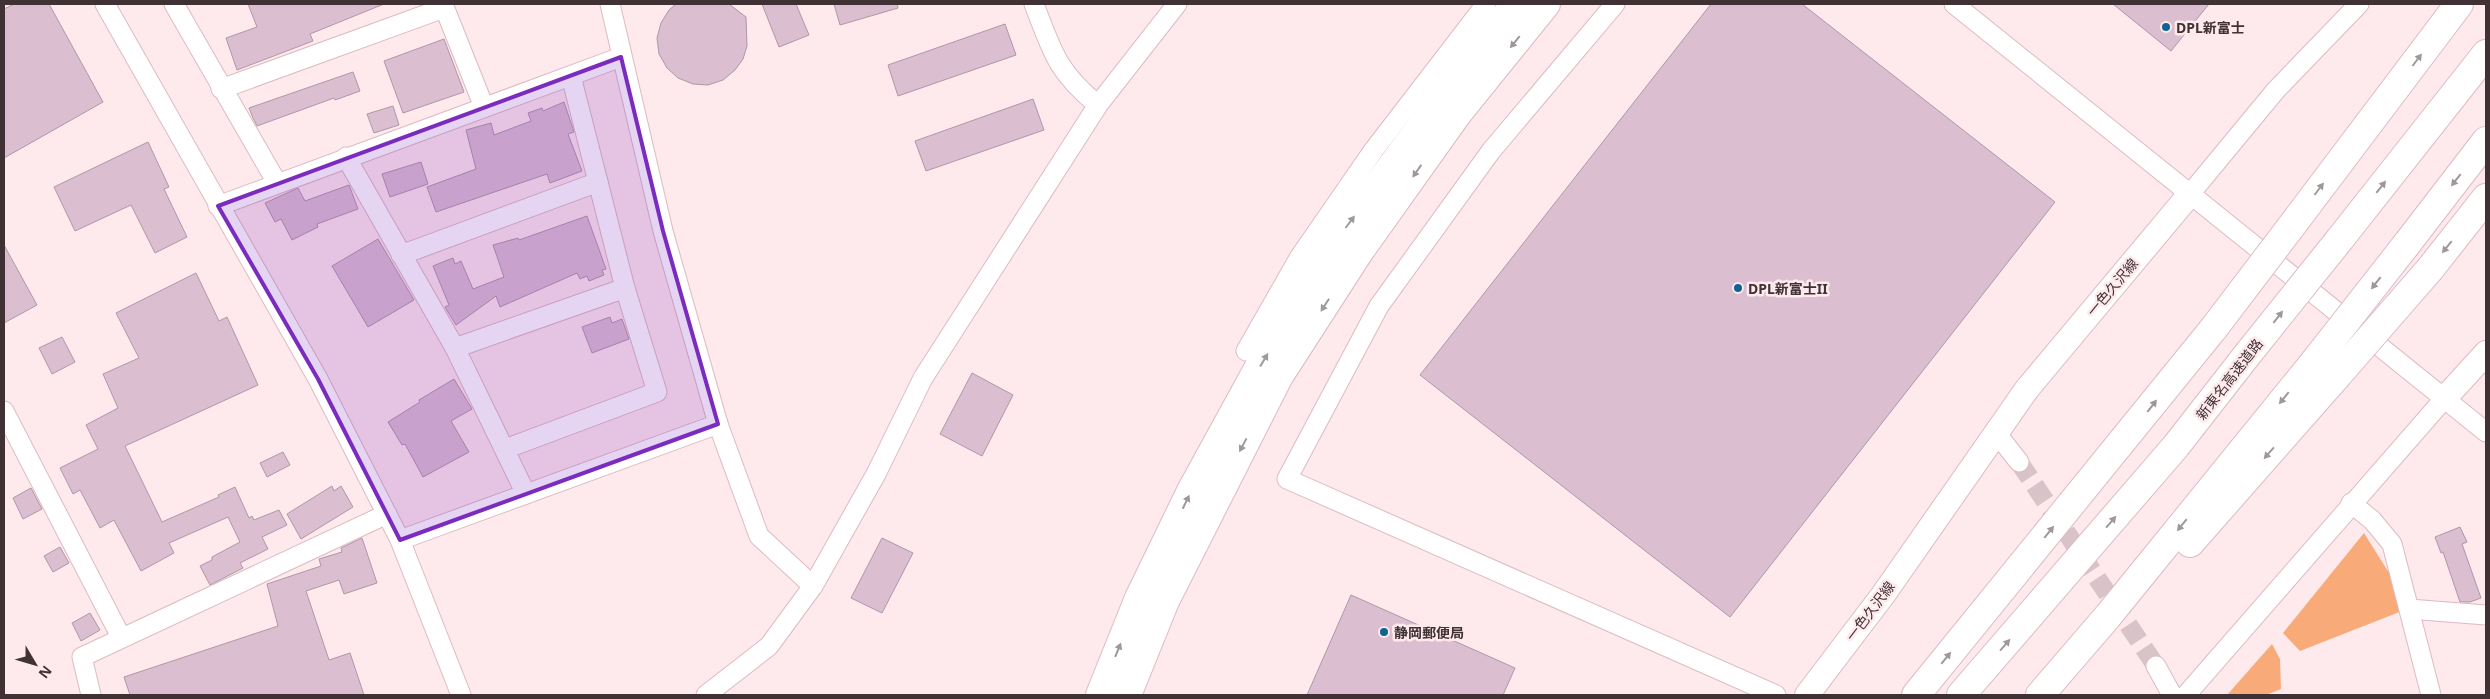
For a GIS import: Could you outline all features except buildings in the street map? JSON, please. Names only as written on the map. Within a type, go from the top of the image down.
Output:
[{"type":"highway","points":[[1100,695],[1139,598],[1191,491],[1259,367],[1336,241],[1440,100],[1515,4]]},
{"type":"highway","points":[[1127,695],[1165,601],[1279,376],[1359,252],[1452,120],[1546,4]]},
{"type":"highway","points":[[1916,695],[2214,328],[2459,4]]},
{"type":"highway","name":"新東名高速道路","points":[[1961,695],[2176,446],[2486,54]]},
{"type":"highway","points":[[2040,695],[2108,616],[2315,360],[2486,141]]},
{"type":"highway","points":[[2050,695],[2143,597],[2336,377],[2430,269],[2486,198]]},
{"type":"main road","name":"一色久沢線","points":[[1807,695],[1884,595],[1997,434],[2026,389],[2190,194]]},
{"type":"main road","points":[[2444,399],[2486,353]]},
{"type":"street","points":[[105,4],[218,206],[318,379],[400,540],[461,695]]},
{"type":"street","points":[[174,4],[221,89],[277,183]]},
{"type":"street","points":[[610,4],[663,231],[718,424],[759,536],[813,586]]},
{"type":"street","points":[[1034,4],[1053,53],[1065,74],[1098,105]]},
{"type":"street","points":[[706,695],[769,646],[813,586],[876,474],[923,378],[1098,105],[1177,4]]},
{"type":"street","points":[[1246,351],[1299,258],[1373,151],[1486,4]]},
{"type":"street","points":[[1615,4],[1491,151],[1379,306],[1287,479],[1776,695]]},
{"type":"street","points":[[1954,4],[2486,432]]},
{"type":"street","points":[[2190,194],[2276,90],[2359,4]]},
{"type":"street","points":[[221,89],[444,6],[484,106]]},
{"type":"street","points":[[218,206],[346,157],[621,57]]},
{"type":"street","points":[[505,449],[657,392],[625,288],[570,76]]},
{"type":"street","points":[[346,157],[456,348],[526,494]]},
{"type":"street","points":[[401,255],[598,182]]},
{"type":"street","points":[[456,348],[625,288]]},
{"type":"street","points":[[2186,695],[2444,399]]},
{"type":"street","points":[[4,411],[121,637]]},
{"type":"street","points":[[400,540],[718,424]]},
{"type":"street","points":[[1997,434],[2019,462]]},
{"type":"street","points":[[2352,503],[2372,520],[2392,544],[2431,695]]},
{"type":"street","points":[[91,695],[82,657],[121,637],[387,514]]},
{"type":"street","points":[[2409,609],[2486,615]]},
{"type":"street","points":[[2156,666],[2172,695]]},
{"type":"highlighted area","points":[[621,57],[663,231],[718,424],[400,540],[318,379],[218,206]]},
{"type":"shaded area","points":[[2364,533],[2391,576],[2402,611],[2300,651],[2283,633]]},
{"type":"shaded area","points":[[2272,644],[2280,659],[2281,689],[2266,695],[2227,695]]},
{"type":"tunnel","points":[[2019,462],[2156,666]]},
{"type":"place","name":"DPL新富士","points":[[2166,27]]},
{"type":"place","name":"DPL新富士II","points":[[1738,288]]},
{"type":"place","name":"静岡郵便局","points":[[1384,632]]}]
